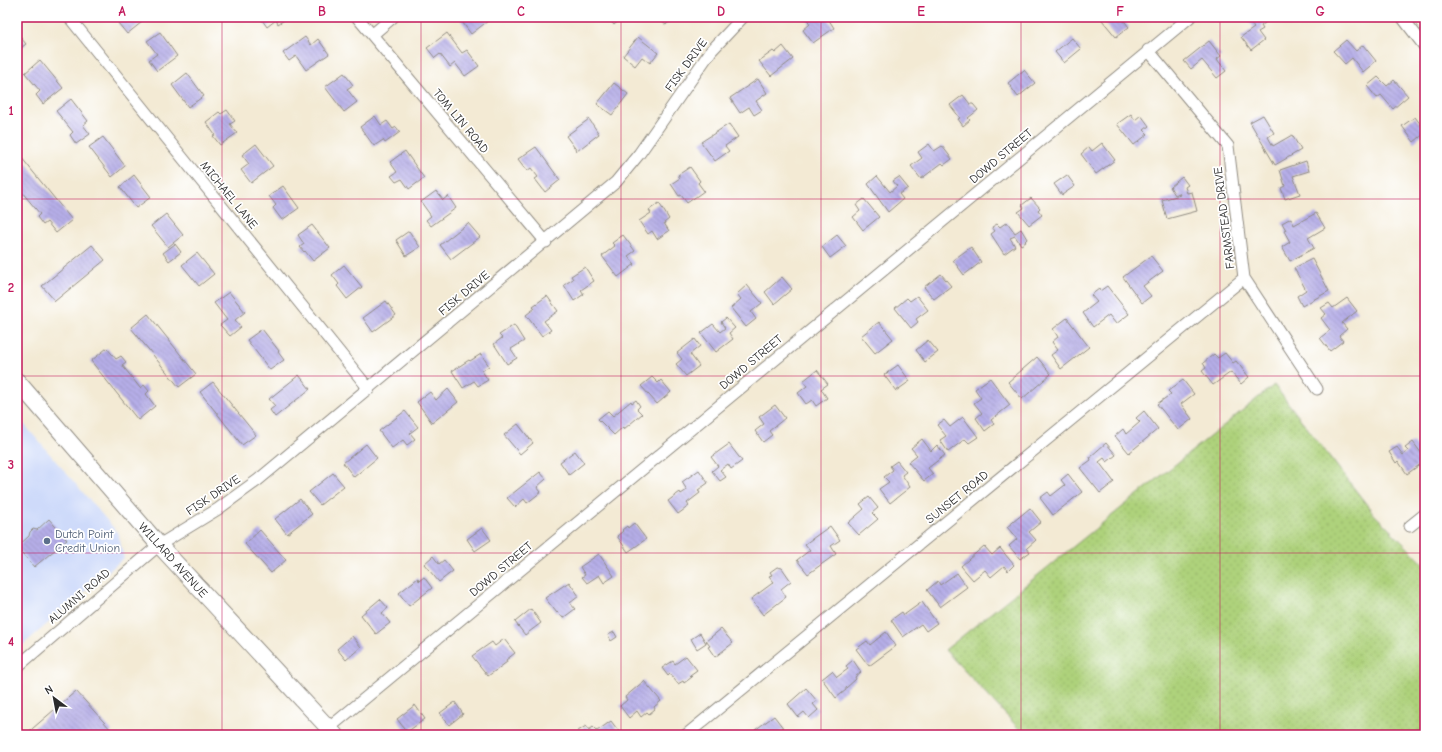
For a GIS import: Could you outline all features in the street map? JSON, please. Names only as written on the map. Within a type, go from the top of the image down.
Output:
[{"type":"main road","name":"WILLARD AVENUE","points":[[17,381],[159,545],[332,732]]},
{"type":"street","name":"MICHAEL LANE","points":[[69,17],[369,389]]},
{"type":"street","name":"TOM LIN ROAD","points":[[357,17],[546,242]]},
{"type":"street","points":[[372,35],[393,17]]},
{"type":"street","name":"FISK DRIVE","points":[[159,545],[218,508],[258,480],[546,242],[616,182],[639,154],[711,51],[743,17]]},
{"type":"street","name":"DOWD STREET","points":[[332,732],[1148,50],[1190,17]]},
{"type":"street","points":[[1402,17],[1425,47]]},
{"type":"street","name":"FARMSTEAD DRIVE","points":[[1148,50],[1228,146],[1244,278],[1317,389]]},
{"type":"street","name":"SUNSET ROAD","points":[[686,735],[1244,278]]},
{"type":"street","points":[[1410,526],[1425,514]]},
{"type":"street","name":"ALUMNI ROAD","points":[[17,667],[159,545]]},
{"type":"shaded area","points":[[17,416],[118,533],[124,558],[17,650]]},
{"type":"green space","points":[[1274,385],[1374,514],[1425,565],[1425,735],[1025,735],[945,650]]},
{"type":"building","points":[[118,17],[138,17],[142,22],[127,34],[118,23],[121,21]]},
{"type":"building","points":[[260,17],[289,17],[278,24],[276,20],[267,27]]},
{"type":"building","points":[[463,17],[493,17],[471,34],[460,19]]},
{"type":"building","points":[[607,17],[623,17],[614,25]]},
{"type":"building","points":[[656,17],[672,17],[666,25]]},
{"type":"building","points":[[676,17],[685,17],[681,21]]},
{"type":"building","points":[[813,17],[815,20],[820,17],[827,17],[834,28],[813,43],[803,30],[810,24],[807,19]]},
{"type":"building","points":[[1106,17],[1121,17],[1129,27],[1116,37],[1102,20]]},
{"type":"building","points":[[1269,17],[1270,19],[1261,26],[1263,29],[1258,32],[1264,40],[1251,50],[1241,37],[1254,28],[1247,18]]},
{"type":"building","points":[[160,32],[177,56],[157,71],[149,60],[157,54],[147,41]]},
{"type":"building","points":[[17,33],[26,44],[17,51]]},
{"type":"building","points":[[447,33],[462,53],[467,50],[479,66],[465,76],[455,63],[450,67],[440,54],[435,58],[427,48]]},
{"type":"building","points":[[305,37],[311,45],[318,39],[329,54],[306,70],[296,56],[289,61],[283,53]]},
{"type":"building","points":[[638,37],[658,53],[650,63],[642,57],[635,66],[623,56]]},
{"type":"building","points":[[1072,38],[1081,49],[1064,63],[1055,52]]},
{"type":"building","points":[[1346,40],[1356,51],[1363,45],[1376,61],[1363,72],[1352,58],[1345,64],[1333,51]]},
{"type":"building","points":[[1209,41],[1221,56],[1217,59],[1226,71],[1217,78],[1202,60],[1191,69],[1184,61]]},
{"type":"building","points":[[783,46],[793,59],[771,76],[759,61],[773,51],[775,53]]},
{"type":"building","points":[[40,60],[63,88],[43,104],[36,95],[40,91],[25,73]]},
{"type":"building","points":[[1024,70],[1035,83],[1018,97],[1008,83]]},
{"type":"building","points":[[187,73],[204,96],[188,107],[172,85]]},
{"type":"building","points":[[344,73],[353,85],[347,89],[357,102],[344,112],[325,87]]},
{"type":"building","points":[[1378,77],[1387,86],[1394,80],[1408,96],[1393,109],[1381,95],[1377,98],[1367,86]]},
{"type":"building","points":[[758,79],[767,93],[756,101],[762,110],[754,115],[749,107],[740,113],[730,98]]},
{"type":"building","points":[[614,83],[628,94],[612,115],[597,104]]},
{"type":"building","points":[[963,95],[970,104],[973,104],[978,110],[968,118],[970,120],[963,126],[958,119],[960,118],[950,105]]},
{"type":"building","points":[[71,99],[88,121],[83,125],[90,134],[76,144],[70,135],[73,132],[56,111]]},
{"type":"building","points":[[227,110],[235,121],[230,124],[237,133],[220,145],[213,136],[215,135],[206,122],[219,112],[221,114]]},
{"type":"building","points":[[1131,114],[1135,120],[1141,115],[1149,126],[1144,130],[1148,134],[1134,145],[1117,124]]},
{"type":"building","points":[[1263,115],[1274,133],[1268,137],[1273,146],[1292,135],[1301,150],[1275,165],[1250,122]]},
{"type":"building","points":[[375,116],[381,125],[387,121],[393,129],[396,127],[400,132],[385,143],[383,140],[374,146],[360,127]]},
{"type":"building","points":[[1415,117],[1425,130],[1425,133],[1414,142],[1402,126]]},
{"type":"building","points":[[589,119],[599,134],[577,151],[566,136]]},
{"type":"building","points":[[729,124],[738,137],[725,146],[729,151],[715,161],[701,142]]},
{"type":"building","points":[[103,137],[125,166],[112,177],[89,147]]},
{"type":"building","points":[[1102,143],[1115,160],[1096,174],[1081,154],[1089,147],[1092,151]]},
{"type":"building","points":[[256,144],[273,166],[251,183],[241,170],[249,164],[242,155]]},
{"type":"building","points":[[929,144],[934,151],[942,146],[952,159],[944,165],[942,163],[921,179],[911,166],[922,158],[918,152]]},
{"type":"building","points":[[536,147],[560,180],[545,192],[535,179],[538,177],[531,168],[527,171],[518,159]]},
{"type":"building","points":[[405,151],[424,178],[409,189],[402,179],[396,182],[391,176],[397,172],[390,162]]},
{"type":"building","points":[[21,157],[72,220],[56,233],[47,222],[43,225],[37,217],[40,214],[21,191],[18,194],[17,192],[17,161]]},
{"type":"building","points":[[1306,161],[1309,171],[1293,176],[1300,194],[1285,199],[1281,188],[1285,186],[1280,170]]},
{"type":"building","points":[[690,167],[700,181],[698,183],[704,191],[687,203],[681,195],[679,196],[671,184],[680,178],[678,175]]},
{"type":"building","points":[[134,175],[151,197],[136,208],[120,187]]},
{"type":"building","points":[[1067,175],[1075,186],[1062,195],[1054,184]]},
{"type":"building","points":[[877,176],[890,192],[897,186],[893,181],[899,177],[908,188],[899,194],[903,199],[888,212],[868,184]]},
{"type":"building","points":[[1182,177],[1188,185],[1185,187],[1187,193],[1192,192],[1197,211],[1167,219],[1162,200],[1180,195],[1179,193],[1175,195],[1170,187]]},
{"type":"building","points":[[283,186],[299,208],[282,220],[273,208],[276,205],[269,196]]},
{"type":"building","points":[[436,191],[443,200],[448,196],[456,208],[431,226],[426,220],[431,216],[421,202]]},
{"type":"building","points":[[1031,198],[1040,208],[1038,210],[1042,215],[1029,225],[1018,212],[1024,208],[1022,205]]},
{"type":"building","points":[[864,199],[879,217],[863,230],[853,217],[860,211],[856,205]]},
{"type":"building","points":[[659,203],[669,219],[664,223],[669,231],[657,239],[652,231],[648,234],[639,221],[651,213],[649,210]]},
{"type":"building","points":[[1316,213],[1325,228],[1308,238],[1314,248],[1290,261],[1282,247],[1290,242],[1284,231],[1286,230],[1282,223],[1291,218],[1294,225]]},
{"type":"building","points":[[166,214],[183,235],[168,247],[151,226]]},
{"type":"building","points":[[1007,222],[1015,233],[1021,229],[1027,239],[1025,241],[1026,242],[1021,245],[1015,236],[1010,238],[1015,246],[1004,254],[991,234],[995,231],[992,227],[997,224],[1000,227]]},
{"type":"building","points":[[468,223],[480,237],[451,259],[440,245]]},
{"type":"building","points":[[312,225],[330,248],[313,261],[300,247],[304,244],[298,235]]},
{"type":"building","points":[[409,231],[420,247],[406,256],[396,240]]},
{"type":"building","points":[[623,235],[635,251],[628,256],[635,264],[618,277],[602,256],[615,246],[612,243]]},
{"type":"building","points":[[837,235],[846,246],[830,258],[822,247]]},
{"type":"building","points":[[175,244],[181,252],[169,261],[163,253]]},
{"type":"building","points":[[92,245],[105,260],[55,301],[42,286]]},
{"type":"building","points":[[971,247],[981,262],[964,275],[953,260]]},
{"type":"building","points":[[197,253],[214,274],[199,286],[182,265]]},
{"type":"building","points":[[1151,256],[1163,271],[1143,286],[1151,296],[1142,303],[1123,277]]},
{"type":"building","points":[[1312,259],[1329,291],[1302,306],[1297,296],[1306,290],[1294,268]]},
{"type":"building","points":[[344,265],[362,287],[347,299],[337,286],[339,284],[332,275]]},
{"type":"building","points":[[585,267],[594,281],[581,290],[584,294],[574,301],[564,285],[573,279],[571,276]]},
{"type":"building","points":[[941,274],[951,286],[934,299],[924,287]]},
{"type":"building","points":[[782,277],[792,289],[774,304],[765,292]]},
{"type":"building","points":[[747,285],[762,303],[751,312],[756,319],[746,327],[731,308],[741,299],[737,294]]},
{"type":"building","points":[[1107,286],[1129,314],[1116,324],[1109,315],[1093,327],[1083,313],[1097,302],[1091,295],[1099,289],[1100,291]]},
{"type":"building","points":[[229,292],[245,312],[235,320],[241,327],[230,336],[220,325],[227,320],[214,303]]},
{"type":"building","points":[[547,296],[558,311],[544,321],[551,330],[542,336],[526,315],[535,308],[533,306]]},
{"type":"building","points":[[917,296],[928,310],[916,319],[918,322],[911,328],[895,308],[907,298],[910,301]]},
{"type":"building","points":[[1347,298],[1357,311],[1342,323],[1347,329],[1339,336],[1343,341],[1330,351],[1320,338],[1330,330],[1321,318],[1326,314],[1321,308],[1329,303],[1333,308]]},
{"type":"building","points":[[386,301],[396,315],[373,332],[363,318]]},
{"type":"building","points":[[148,314],[196,374],[179,387],[131,328]]},
{"type":"building","points":[[726,318],[735,328],[729,333],[733,339],[716,352],[701,333],[713,324],[720,332],[725,328],[721,322]]},
{"type":"building","points":[[1067,318],[1089,347],[1061,369],[1051,355],[1058,350],[1052,342],[1058,337],[1053,329]]},
{"type":"building","points":[[879,322],[893,339],[875,353],[861,336]]},
{"type":"building","points":[[514,325],[524,341],[511,349],[517,358],[507,364],[494,344],[502,338],[499,335]]},
{"type":"building","points":[[262,329],[284,360],[270,370],[247,340]]},
{"type":"building","points":[[695,339],[700,346],[690,354],[699,366],[686,376],[676,364],[682,359],[677,353]]},
{"type":"building","points":[[928,340],[938,352],[925,362],[916,350]]},
{"type":"building","points":[[107,348],[116,359],[121,356],[126,362],[122,365],[140,388],[144,385],[149,391],[146,394],[155,406],[138,420],[91,361]]},
{"type":"building","points":[[1225,353],[1233,363],[1236,361],[1249,377],[1241,384],[1231,372],[1213,385],[1202,371],[1206,368],[1203,363],[1214,354],[1218,358]]},
{"type":"building","points":[[481,354],[489,366],[482,371],[488,380],[478,386],[474,381],[463,388],[452,371]]},
{"type":"building","points":[[1037,357],[1051,374],[1022,399],[1008,382]]},
{"type":"building","points":[[898,365],[910,381],[896,391],[884,375]]},
{"type":"building","points":[[817,370],[828,384],[821,389],[827,398],[816,406],[812,400],[806,404],[798,393],[807,386],[803,381]]},
{"type":"building","points":[[299,375],[310,389],[275,417],[270,410],[275,406],[269,399]]},
{"type":"building","points":[[652,377],[658,383],[661,380],[671,392],[657,404],[641,386]]},
{"type":"building","points":[[990,378],[1010,405],[991,420],[994,424],[985,431],[976,418],[982,413],[974,403],[981,398],[975,389]]},
{"type":"building","points":[[1183,380],[1194,394],[1181,404],[1192,419],[1178,430],[1157,404],[1171,394],[1168,391]]},
{"type":"building","points":[[213,382],[256,435],[242,445],[200,392]]},
{"type":"building","points":[[448,389],[458,402],[432,423],[417,402],[430,392],[436,400]]},
{"type":"building","points":[[636,400],[640,406],[637,409],[642,414],[614,435],[598,419],[608,411],[613,416],[631,401],[632,403]]},
{"type":"building","points":[[775,405],[785,418],[769,431],[772,435],[763,442],[755,431],[764,424],[759,417]]},
{"type":"building","points":[[405,411],[418,427],[410,433],[415,439],[407,445],[403,440],[392,448],[379,431]]},
{"type":"building","points":[[1144,411],[1158,429],[1129,453],[1115,436],[1123,429],[1126,434],[1140,422],[1136,418]]},
{"type":"building","points":[[963,417],[978,437],[969,443],[965,439],[948,452],[940,440],[946,436],[937,425],[944,420],[950,427]]},
{"type":"building","points":[[518,424],[533,443],[520,454],[504,435]]},
{"type":"building","points":[[922,439],[931,451],[937,445],[945,455],[928,468],[933,474],[924,481],[908,462],[917,455],[911,448]]},
{"type":"building","points":[[1413,442],[1425,458],[1425,461],[1407,474],[1398,461],[1396,463],[1389,452],[1397,447],[1403,455],[1408,451],[1405,448]]},
{"type":"building","points":[[1106,443],[1116,455],[1107,462],[1104,458],[1099,462],[1114,482],[1100,493],[1080,468],[1091,460],[1090,457]]},
{"type":"building","points":[[366,444],[377,458],[354,477],[343,463]]},
{"type":"building","points":[[729,444],[742,461],[731,469],[728,464],[720,470],[726,477],[720,481],[712,471],[718,466],[711,457]]},
{"type":"building","points":[[575,451],[584,463],[569,475],[560,462]]},
{"type":"building","points":[[897,461],[906,472],[902,475],[910,487],[890,503],[879,489],[889,482],[884,477],[893,470],[890,466]]},
{"type":"building","points":[[699,470],[708,483],[698,490],[700,493],[687,503],[689,506],[678,514],[668,501],[680,492],[681,494],[687,490],[682,482]]},
{"type":"building","points":[[540,472],[546,479],[537,487],[541,492],[527,503],[524,499],[515,507],[507,498]]},
{"type":"building","points":[[333,473],[344,486],[320,505],[309,492]]},
{"type":"building","points":[[1068,474],[1082,492],[1053,515],[1040,498],[1048,492],[1051,496],[1065,485],[1061,480]]},
{"type":"building","points":[[869,497],[878,508],[872,513],[878,519],[859,535],[848,523],[864,509],[860,504]]},
{"type":"building","points":[[300,499],[312,514],[287,534],[275,519]]},
{"type":"building","points":[[1030,508],[1041,522],[1029,532],[1036,540],[1027,548],[1030,552],[1020,559],[1009,546],[1017,539],[1007,527]]},
{"type":"building","points":[[49,519],[67,540],[34,567],[17,547],[29,536],[33,529],[37,530]]},
{"type":"building","points":[[634,523],[646,539],[628,552],[617,536],[627,526],[628,528]]},
{"type":"building","points":[[830,526],[840,540],[831,546],[836,554],[808,574],[797,560],[810,550],[805,544]]},
{"type":"building","points":[[482,528],[491,540],[475,551],[467,539]]},
{"type":"building","points":[[260,530],[286,560],[271,573],[245,544]]},
{"type":"building","points":[[984,546],[992,555],[1000,548],[1014,565],[1008,571],[1004,566],[991,577],[985,570],[973,580],[961,566]]},
{"type":"building","points":[[599,554],[614,576],[604,583],[599,575],[587,583],[582,577],[585,575],[580,567]]},
{"type":"building","points":[[433,556],[439,564],[444,560],[453,571],[439,582],[424,564]]},
{"type":"building","points":[[777,567],[782,568],[791,581],[781,589],[786,597],[763,615],[751,599],[774,582],[769,576],[772,575],[770,572]]},
{"type":"building","points":[[957,573],[967,587],[940,607],[927,590],[938,581],[940,585]]},
{"type":"building","points":[[424,577],[432,588],[409,606],[399,593],[418,578],[419,581]]},
{"type":"building","points":[[569,582],[579,596],[570,603],[575,609],[563,618],[545,598]]},
{"type":"building","points":[[380,599],[388,608],[382,613],[390,623],[376,634],[361,615]]},
{"type":"building","points":[[922,602],[937,623],[926,631],[921,624],[903,637],[891,620],[902,612],[904,615]]},
{"type":"building","points":[[531,609],[541,623],[525,635],[515,622]]},
{"type":"building","points":[[721,629],[733,643],[715,657],[706,641]]},
{"type":"building","points":[[614,632],[617,637],[611,641],[608,635]]},
{"type":"building","points":[[886,632],[896,646],[869,666],[856,649],[867,641],[870,645]]},
{"type":"building","points":[[700,633],[706,643],[697,649],[691,639]]},
{"type":"building","points":[[352,636],[361,647],[346,660],[337,649]]},
{"type":"building","points":[[504,639],[515,653],[506,660],[507,662],[488,676],[472,656],[492,642],[495,646]]},
{"type":"building","points":[[686,656],[697,670],[690,675],[692,677],[684,683],[683,681],[678,684],[670,674],[668,676],[662,668],[673,661],[675,664]]},
{"type":"building","points":[[853,660],[861,672],[855,677],[856,679],[846,688],[846,690],[836,698],[822,679],[832,671],[837,677],[848,669],[846,666]]},
{"type":"building","points":[[644,681],[661,701],[649,714],[647,712],[641,717],[637,711],[629,718],[620,706],[627,700],[625,697]]},
{"type":"building","points":[[806,688],[817,701],[813,704],[818,710],[809,718],[804,712],[798,717],[788,704]]},
{"type":"building","points":[[76,691],[112,731],[107,735],[25,735]]},
{"type":"building","points":[[455,702],[463,714],[449,725],[440,713]]},
{"type":"building","points":[[415,705],[425,719],[407,732],[397,719]]},
{"type":"building","points":[[774,716],[784,729],[779,733],[781,735],[759,735],[755,730]]},
{"type":"building","points":[[611,721],[620,733],[618,735],[581,735],[578,731],[586,726],[589,730],[593,727],[597,731]]},
{"type":"building","points":[[437,731],[440,735],[432,735]]},
{"type":"place","name":"Dutch Point Credit Union","points":[[47,541]]}]
